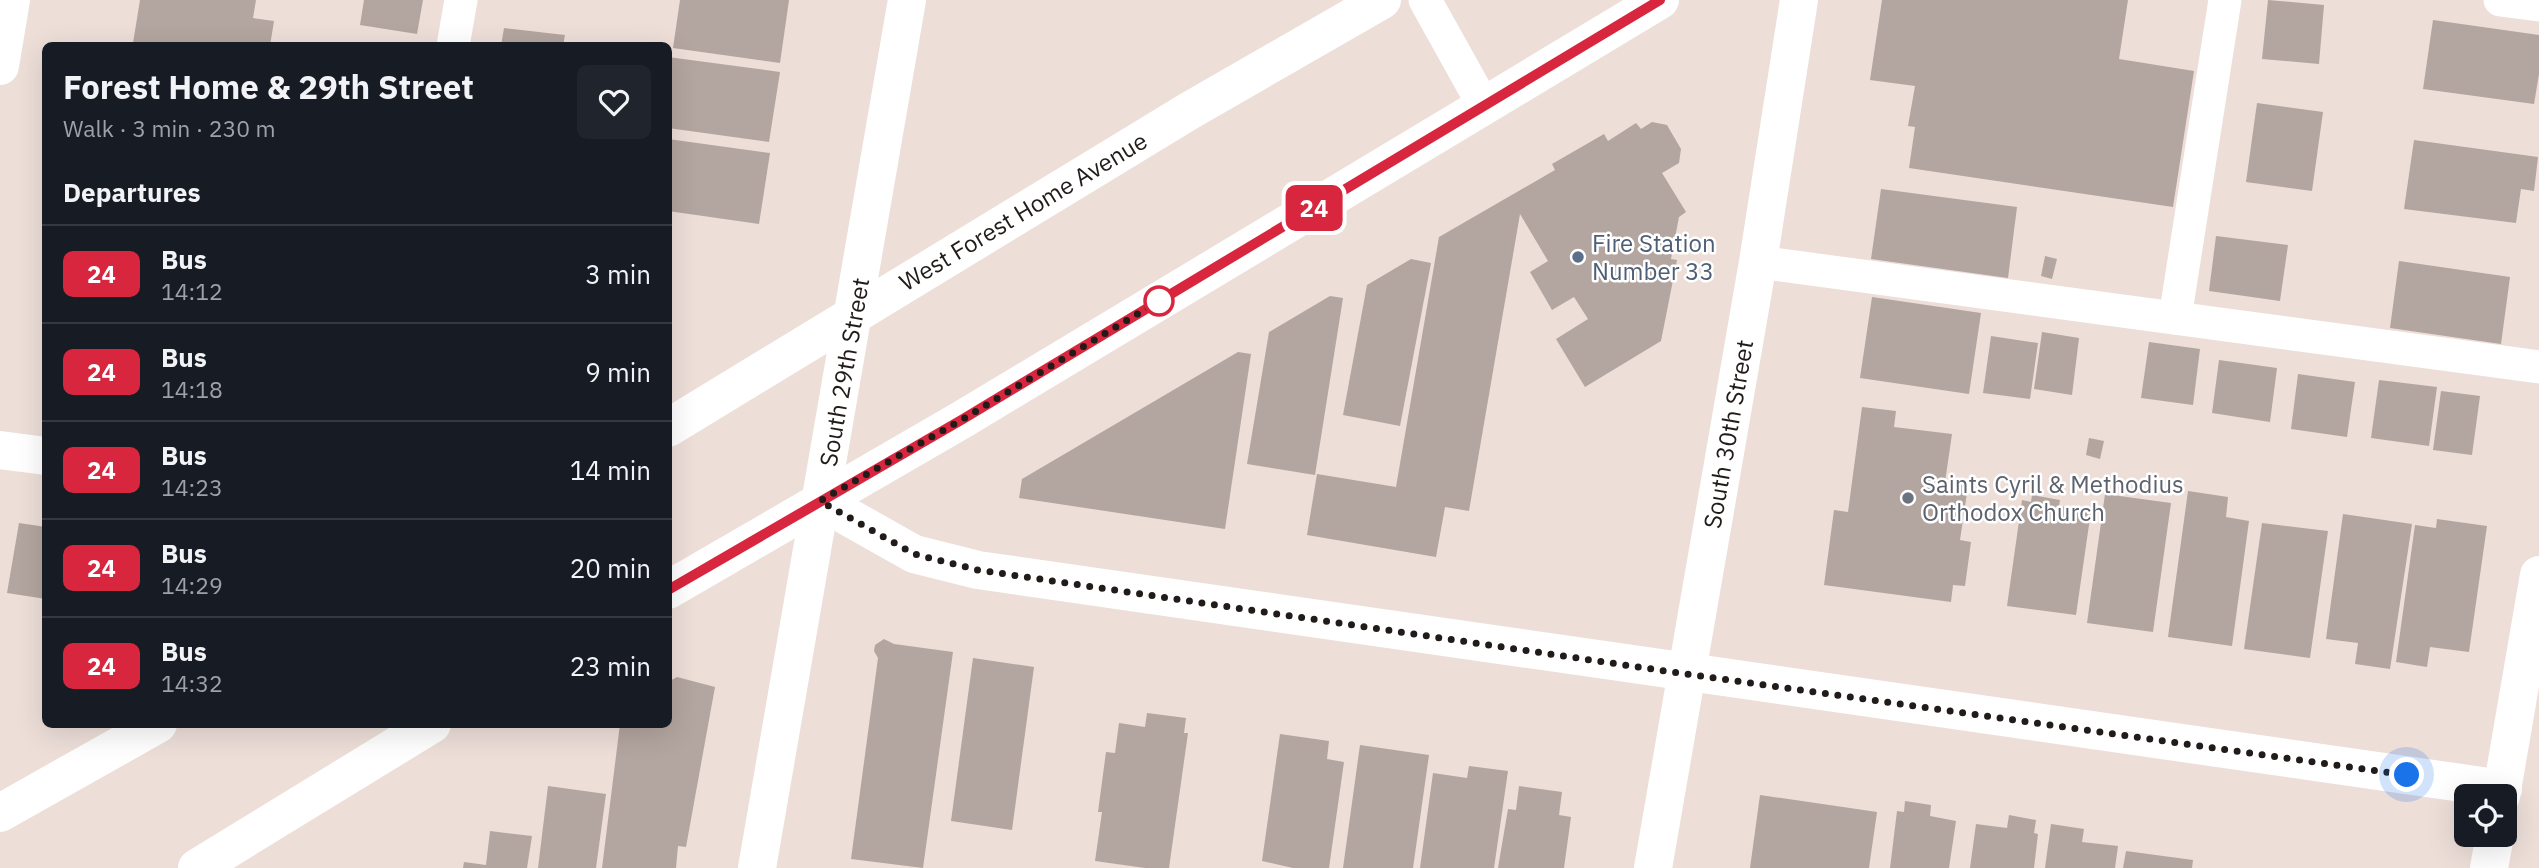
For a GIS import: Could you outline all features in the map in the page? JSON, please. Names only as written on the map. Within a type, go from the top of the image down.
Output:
[{"type":"street","points":[[0,66],[11,0]]},
{"type":"street","name":"South 29th Street","points":[[757,868],[907,0]]},
{"type":"street","name":"West Forest Home Avenue","points":[[672,426],[1189,111],[1382,0]]},
{"type":"street","points":[[672,588],[963,419],[1660,0]]},
{"type":"street","name":"South 30th Street","points":[[1653,868],[1758,262],[1799,0]]},
{"type":"street","points":[[0,450],[42,455]]},
{"type":"street","points":[[820,501],[914,554],[978,570],[2454,786]]},
{"type":"street","points":[[2504,784],[2539,575]]},
{"type":"street","points":[[0,813],[151,728]]},
{"type":"street","points":[[197,868],[425,728]]},
{"type":"street","points":[[2489,868],[2493,847]]},
{"type":"lane","points":[[454,42],[461,0]]},
{"type":"lane","points":[[1425,0],[1484,106]]},
{"type":"lane","points":[[2175,318],[2225,0]]},
{"type":"lane","points":[[2500,0],[2539,5]]},
{"type":"lane","points":[[1758,262],[2539,367]]},
{"type":"building","points":[[140,0],[256,0],[253,18],[274,21],[271,42],[133,42]]},
{"type":"building","points":[[364,0],[423,0],[417,34],[360,25]]},
{"type":"building","points":[[680,0],[789,0],[780,63],[673,48]]},
{"type":"building","points":[[1882,0],[2128,0],[2119,59],[2194,71],[2173,207],[1909,168],[1915,127],[1908,126],[1915,86],[1870,80]]},
{"type":"building","points":[[2268,0],[2324,5],[2319,64],[2262,59]]},
{"type":"building","points":[[2433,20],[2539,35],[2539,74],[2534,104],[2423,89]]},
{"type":"building","points":[[504,28],[565,35],[564,42],[502,42]]},
{"type":"building","points":[[672,58],[780,72],[769,142],[672,129]]},
{"type":"building","points":[[2257,103],[2323,112],[2312,191],[2246,182]]},
{"type":"building","points":[[1652,122],[1667,125],[1681,149],[1679,163],[1662,173],[1686,212],[1679,217],[1671,259],[1677,260],[1661,341],[1585,387],[1556,339],[1588,319],[1574,297],[1552,310],[1530,272],[1548,261],[1520,214],[1469,511],[1445,507],[1436,557],[1307,535],[1317,474],[1396,487],[1439,237],[1555,170],[1552,164],[1604,134],[1608,141],[1636,123],[1641,129]]},
{"type":"building","points":[[672,140],[770,153],[759,224],[672,212]]},
{"type":"building","points":[[2414,140],[2538,157],[2534,191],[2521,189],[2516,223],[2404,209]]},
{"type":"building","points":[[1881,189],[2017,207],[2008,278],[1871,259]]},
{"type":"building","points":[[2216,236],[2288,245],[2280,301],[2209,291]]},
{"type":"building","points":[[2045,256],[2057,259],[2052,279],[2041,276]]},
{"type":"building","points":[[1411,259],[1431,263],[1400,426],[1343,415],[1367,285]]},
{"type":"building","points":[[2399,261],[2510,277],[2501,344],[2390,328]]},
{"type":"building","points":[[1330,296],[1343,298],[1315,475],[1247,464],[1269,332]]},
{"type":"building","points":[[1872,297],[1981,313],[1969,394],[1860,378]]},
{"type":"building","points":[[2042,332],[2079,338],[2072,395],[2034,389]]},
{"type":"building","points":[[1991,336],[2038,343],[2030,399],[1983,393]]},
{"type":"building","points":[[2149,342],[2200,349],[2193,405],[2141,398]]},
{"type":"building","points":[[1238,352],[1251,354],[1225,529],[1019,498],[1022,479]]},
{"type":"building","points":[[2219,360],[2277,368],[2270,422],[2212,413]]},
{"type":"building","points":[[2298,374],[2355,382],[2347,437],[2291,429]]},
{"type":"building","points":[[2379,380],[2437,387],[2429,446],[2371,438]]},
{"type":"building","points":[[2441,391],[2480,396],[2472,455],[2433,450]]},
{"type":"building","name":"Saints Cyril & Methodius Orthodox Church","points":[[1862,407],[1896,411],[1894,427],[1952,434],[1945,482],[1968,486],[1960,540],[1971,542],[1965,586],[1953,585],[1951,602],[1824,585],[1834,510],[1848,512]]},
{"type":"building","points":[[2089,438],[2104,441],[2100,459],[2086,455]]},
{"type":"building","points":[[2188,491],[2228,497],[2226,517],[2249,521],[2232,646],[2168,637]]},
{"type":"building","points":[[2105,494],[2171,503],[2153,632],[2087,623]]},
{"type":"building","points":[[2032,495],[2060,500],[2059,506],[2091,511],[2076,615],[2007,606],[2022,500],[2031,502]]},
{"type":"building","points":[[2343,514],[2412,524],[2390,669],[2355,664],[2358,643],[2326,639]]},
{"type":"building","points":[[2437,519],[2487,526],[2469,652],[2430,647],[2427,667],[2396,662],[2415,525],[2436,528]]},
{"type":"building","points":[[19,523],[42,526],[42,598],[7,593]]},
{"type":"building","points":[[2262,523],[2328,531],[2310,658],[2244,649]]},
{"type":"building","points":[[884,639],[894,644],[953,652],[923,868],[851,859],[878,658],[874,651],[875,645]]},
{"type":"building","points":[[973,658],[1034,667],[1012,830],[951,821]]},
{"type":"building","points":[[677,677],[715,687],[686,847],[678,846],[676,868],[602,868],[620,728],[672,728],[672,680]]},
{"type":"building","points":[[1147,713],[1186,718],[1184,733],[1188,733],[1169,868],[1145,868],[1095,861],[1106,752],[1115,753],[1119,723],[1145,727]]},
{"type":"building","points":[[1280,734],[1329,741],[1327,759],[1344,762],[1329,868],[1293,868],[1262,861]]},
{"type":"building","points":[[1360,745],[1429,755],[1413,868],[1343,868]]},
{"type":"building","points":[[1469,766],[1508,771],[1494,868],[1420,868],[1433,773],[1467,778]]},
{"type":"building","points":[[548,786],[606,794],[596,868],[538,868]]},
{"type":"building","points":[[1519,786],[1562,792],[1559,815],[1571,817],[1564,868],[1498,868],[1508,809],[1516,810]]},
{"type":"building","points":[[1760,795],[1877,812],[1869,868],[1750,868]]},
{"type":"building","points":[[1905,801],[1931,805],[1930,816],[1956,821],[1949,868],[1890,868],[1897,811],[1904,812]]},
{"type":"building","points":[[2009,815],[2036,820],[2034,833],[2038,834],[2034,868],[1970,868],[1976,824],[2007,828]]},
{"type":"building","points":[[2051,824],[2084,829],[2082,842],[2118,846],[2115,868],[2045,868]]},
{"type":"building","points":[[490,831],[532,836],[527,868],[463,868],[464,862],[486,865]]},
{"type":"building","points":[[2126,851],[2193,860],[2192,868],[2123,868]]},
{"type":"bus line","name":"24","points":[[672,588],[963,419],[1660,0]]},
{"type":"place","name":"Fire Station Number 33","points":[[1578,257]]},
{"type":"place","name":"Saints Cyril & Methodius Orthodox Church","points":[[1908,498]]},
{"type":"route","points":[[1159,301],[820,501],[914,554],[978,570],[1686,674],[2407,775]]}]
